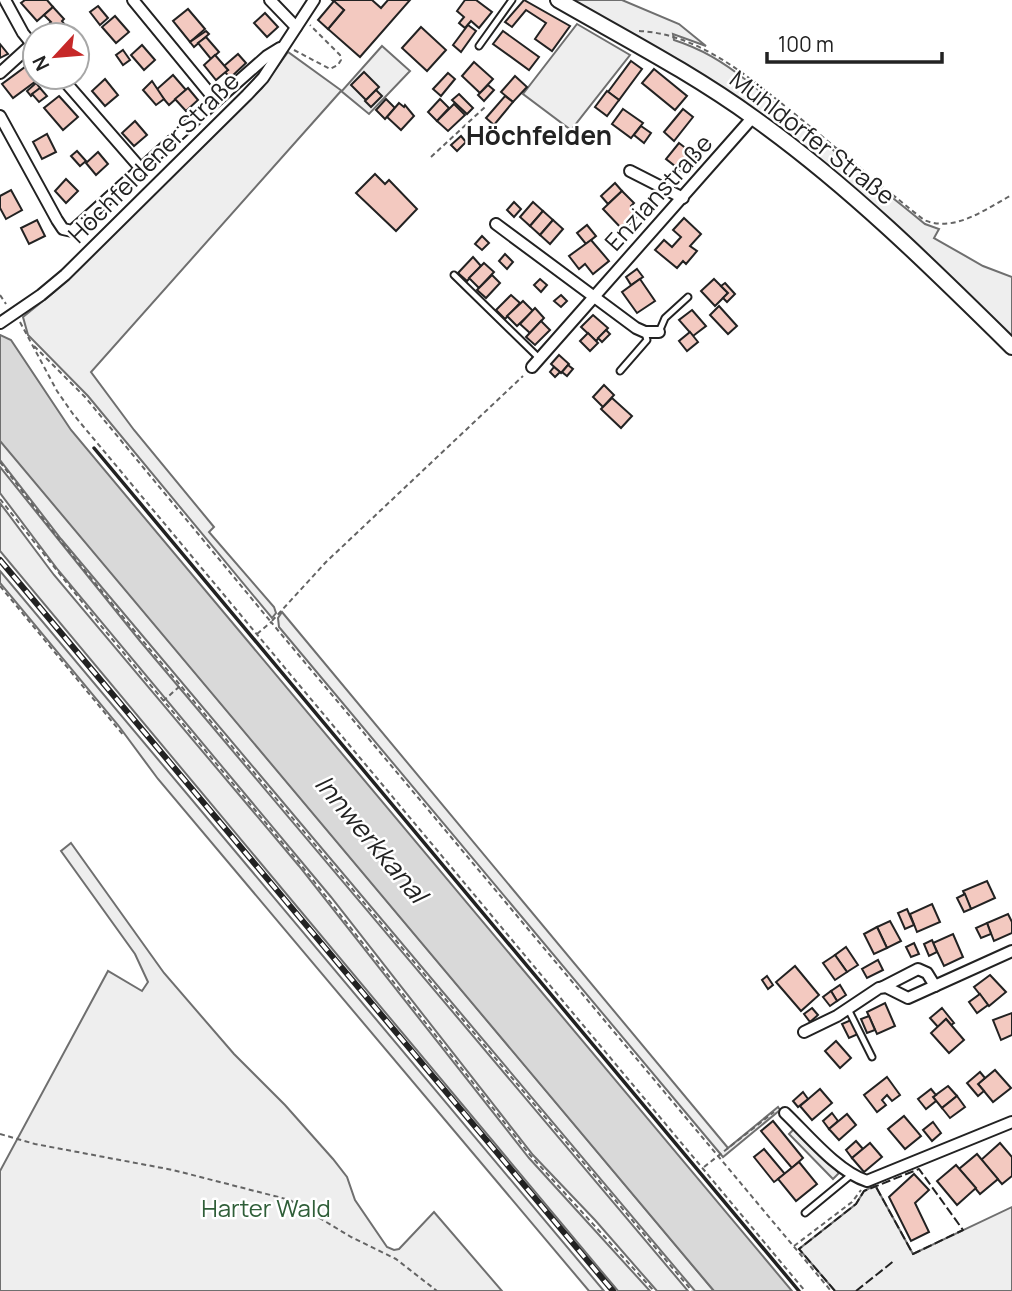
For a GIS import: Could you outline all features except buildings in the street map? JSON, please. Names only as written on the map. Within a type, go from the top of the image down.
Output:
[{"type":"street","points":[[5,0],[21,29]]},
{"type":"street","points":[[133,0],[216,101]]},
{"type":"street","points":[[271,0],[299,22]]},
{"type":"street","name":"Höchfeldener Straße","points":[[8,319],[65,275],[223,120],[263,78],[314,0]]},
{"type":"street","name":"Mühldorfer Straße","points":[[558,0],[701,82],[753,117],[843,187],[889,227],[1012,347]]},
{"type":"street","points":[[0,116],[57,220],[67,232],[78,228],[216,101],[267,56],[286,44]]},
{"type":"street","points":[[0,73],[21,56]]},
{"type":"street","points":[[73,91],[142,170]]},
{"type":"street","name":"Enzianstraße","points":[[536,363],[753,117]]},
{"type":"street","points":[[631,172],[683,198]]},
{"type":"street","points":[[496,224],[636,328],[645,332],[659,332]]},
{"type":"street","points":[[883,987],[908,998],[1012,951]]},
{"type":"street","points":[[804,1031],[824,1023],[918,969],[927,973],[935,986]]},
{"type":"street","points":[[785,1113],[852,1175],[867,1181],[1012,1122]]},
{"type":"lane","points":[[479,47],[512,0]]},
{"type":"lane","points":[[454,275],[536,363]]},
{"type":"lane","points":[[659,332],[666,318],[688,298]]},
{"type":"lane","points":[[620,371],[647,340],[645,332]]},
{"type":"lane","points":[[848,1009],[872,1057]]},
{"type":"lane","points":[[804,1213],[852,1175]]},
{"type":"path","points":[[286,44],[330,69],[341,60],[341,55],[299,22]]},
{"type":"path","points":[[618,34],[632,31],[651,32],[681,40],[712,53],[770,94],[896,198],[933,224],[948,226],[1012,195]]},
{"type":"path","points":[[431,157],[485,107]]},
{"type":"path","points":[[0,295],[7,307],[8,319],[85,397],[831,1291]]},
{"type":"path","points":[[31,343],[73,414],[805,1291]]},
{"type":"path","points":[[255,635],[271,622],[327,562],[536,363]]},
{"type":"path","points":[[0,462],[54,533],[692,1291]]},
{"type":"path","points":[[0,499],[163,701],[301,865],[530,1155],[654,1291]]},
{"type":"path","points":[[0,586],[124,736]]},
{"type":"path","points":[[163,701],[181,685]]},
{"type":"path","points":[[702,1168],[774,1113],[785,1113]]},
{"type":"path","points":[[0,1135],[173,1170],[290,1200],[351,1237],[396,1259],[437,1291]]},
{"type":"path","points":[[794,1246],[852,1202],[867,1181]]},
{"type":"green space","points":[[572,0],[622,0],[679,24],[706,46],[673,34],[674,40],[703,52],[737,73],[925,224],[939,229],[934,238],[983,266],[1012,277],[1012,338],[858,192],[792,138],[713,83]]},
{"type":"green space","points":[[577,24],[630,55],[571,130],[523,94]]},
{"type":"green space","points":[[382,46],[410,71],[369,114],[341,91],[91,372],[134,430],[214,527],[209,532],[274,607],[276,613],[272,618],[88,396],[28,335],[23,317],[54,292],[262,88],[288,52],[342,91]]},
{"type":"green space","points":[[0,440],[714,1291],[695,1291],[61,539],[0,460]]},
{"type":"green space","points":[[0,467],[140,641],[688,1291],[657,1291],[533,1155],[331,897],[58,570],[0,493]]},
{"type":"green space","points":[[0,503],[54,575],[299,866],[529,1158],[650,1291],[618,1291],[0,551]]},
{"type":"green space","points":[[0,571],[604,1291],[589,1291],[158,779],[118,725],[0,583]]},
{"type":"green space","points":[[282,612],[728,1148],[778,1107],[780,1110],[723,1157],[279,627],[278,618]]},
{"type":"green space","name":"Harter Wald","points":[[71,843],[164,973],[234,1054],[285,1105],[333,1159],[347,1177],[355,1200],[387,1247],[399,1249],[434,1212],[502,1291],[0,1291],[0,1171],[108,971],[142,991],[148,982],[135,954],[61,851]]},
{"type":"green space","points":[[875,1185],[913,1254],[1012,1207],[1012,1291],[835,1291],[799,1249],[856,1204],[864,1191]]},
{"type":"shaded area","points":[[795,1128],[839,1173],[833,1179],[789,1134]]},
{"type":"water","name":"Innwerkkanal","points":[[0,335],[11,340],[71,430],[792,1291],[714,1291],[0,441]]},
{"type":"railway","points":[[0,560],[613,1291]]},
{"type":"fence","points":[[835,1291],[799,1249],[856,1204],[864,1191],[919,1169],[963,1230],[913,1254],[875,1185]]},
{"type":"fence","points":[[856,1291],[895,1260]]},
{"type":"wall","points":[[94,448],[799,1291]]},
{"type":"district","name":"Höchfelden","points":[[539,136]]}]
